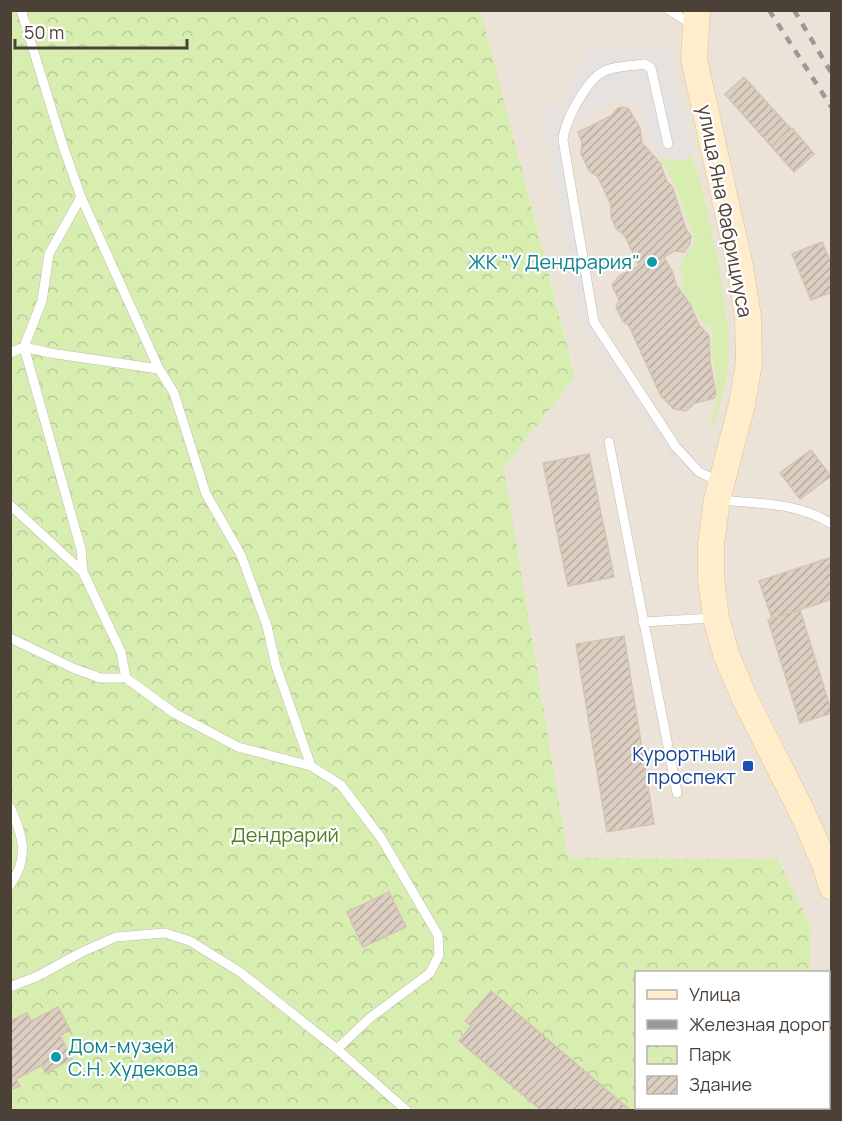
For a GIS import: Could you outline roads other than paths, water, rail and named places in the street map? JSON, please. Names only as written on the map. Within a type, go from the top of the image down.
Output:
[{"type":"main road","name":"улица Яна Фабрициуса","points":[[696,19],[694,59],[740,267],[748,317],[749,363],[742,404],[719,492],[711,544],[711,579],[716,618],[726,654],[744,697],[802,812],[825,864],[831,887]]},
{"type":"lane","points":[[21,10],[81,197],[159,369],[174,393],[206,494],[241,555],[267,626],[276,666],[311,766]]},
{"type":"lane","points":[[669,10],[696,19]]},
{"type":"lane","points":[[668,144],[651,68],[644,64],[605,70],[590,81],[564,129],[563,140],[594,322],[676,447],[719,492],[794,507],[819,516],[831,524]]},
{"type":"lane","points":[[81,197],[49,254],[42,301],[24,347],[81,549],[83,572],[121,652],[126,678]]},
{"type":"lane","points":[[10,353],[24,347],[159,369]]},
{"type":"lane","points":[[609,442],[677,793]]},
{"type":"lane","points":[[10,505],[83,572]]},
{"type":"lane","points":[[643,622],[716,618]]},
{"type":"lane","points":[[10,638],[73,668],[100,678],[126,678],[174,713],[238,747],[311,766],[341,785],[381,838],[438,935],[439,955],[430,973],[371,1017],[337,1049]]},
{"type":"lane","points":[[10,807],[25,851],[17,876],[10,885]]},
{"type":"lane","points":[[10,987],[38,976],[116,937],[165,933],[190,941],[240,972],[337,1049],[406,1110]]},
{"type":"railway","points":[[769,10],[832,108]]},
{"type":"railway","points":[[794,10],[832,74]]},
{"type":"place","name":"ЖК \"У Дендрария\"","points":[[652,262]]},
{"type":"place","name":"Курортный проспект","points":[[748,766]]},
{"type":"place","name":"Дом-музей С.Н. Худекова","points":[[56,1057]]},
{"type":"park label","name":"Дендрарий","points":[[285,835]]}]
